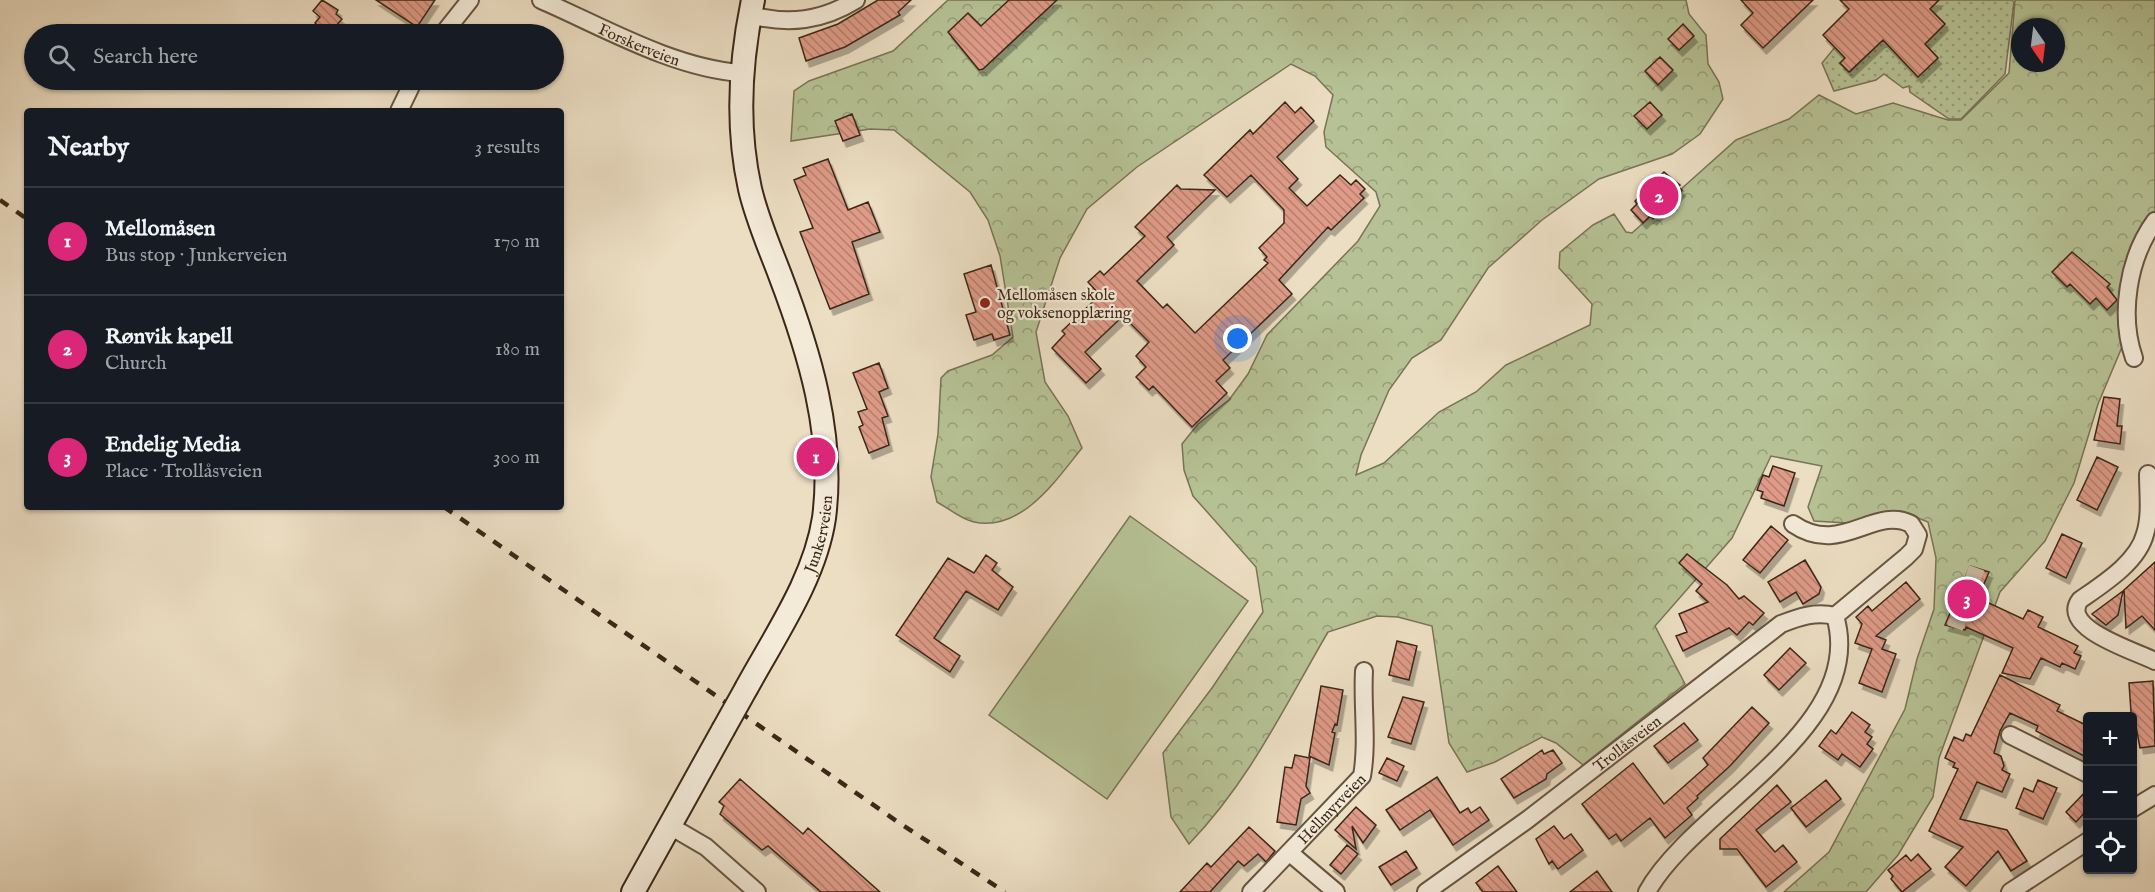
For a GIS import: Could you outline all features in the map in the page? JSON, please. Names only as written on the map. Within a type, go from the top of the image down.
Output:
[{"type":"street","points":[[451,24],[470,0]]},
{"type":"street","name":"Forskerveien","points":[[541,0],[676,59],[712,71],[741,73]]},
{"type":"street","points":[[822,17],[826,0]]},
{"type":"street","points":[[752,7],[784,21],[822,17],[856,0]]},
{"type":"street","name":"Junkerveien","points":[[633,892],[799,591],[819,537],[823,519],[825,481],[817,389],[750,189],[744,153],[741,73],[752,7]]},
{"type":"street","points":[[400,108],[409,90]]},
{"type":"street","points":[[2134,358],[2129,344],[2127,318],[2129,286],[2147,232],[2155,221]]},
{"type":"street","points":[[2148,474],[2147,525],[2142,544],[2130,560],[2080,600],[2075,607],[2075,615],[2080,623],[2093,632],[2155,661]]},
{"type":"street","points":[[1647,892],[1668,863],[1766,769],[1792,742],[1812,716],[1838,671],[1840,632],[1835,616],[1883,579],[1914,549],[1918,535],[1916,530],[1905,521],[1893,520],[1829,537],[1810,535],[1793,524]]},
{"type":"street","name":"Trollåsveien","points":[[1426,892],[1527,820],[1781,624],[1812,614],[1823,613],[1835,616]]},
{"type":"street","name":"Hellmyrveien","points":[[1251,892],[1362,776],[1366,755],[1362,710],[1364,671]]},
{"type":"street","points":[[2010,735],[2083,772]]},
{"type":"street","points":[[2137,804],[2155,795]]},
{"type":"street","points":[[670,826],[706,847],[757,892]]},
{"type":"street","points":[[2010,892],[2083,844]]},
{"type":"street","points":[[1290,853],[1336,892]]},
{"type":"green space","points":[[948,0],[1686,0],[1689,14],[1706,35],[1708,64],[1719,82],[1723,99],[1700,134],[1672,154],[1599,179],[1542,220],[1488,268],[1441,340],[1412,358],[1389,390],[1361,455],[1356,475],[1384,463],[1439,412],[1476,392],[1506,365],[1590,325],[1592,304],[1559,268],[1560,252],[1593,225],[1614,214],[1626,232],[1632,233],[1736,140],[1789,119],[1819,95],[1856,114],[1893,103],[1948,120],[1961,120],[2009,73],[2011,49],[2011,72],[2065,72],[2065,18],[2014,18],[2015,0],[2155,0],[2155,212],[2147,221],[2125,274],[2122,347],[2098,404],[2074,483],[2045,541],[2000,592],[1939,758],[1933,797],[1898,855],[1866,892],[1784,892],[1829,852],[1905,709],[1917,659],[1934,609],[1936,558],[1928,522],[1901,511],[1847,523],[1814,521],[1808,507],[1822,466],[1771,456],[1732,538],[1655,626],[1685,684],[1583,765],[1556,743],[1542,737],[1495,762],[1467,772],[1449,743],[1432,626],[1398,617],[1377,616],[1328,632],[1248,769],[1231,794],[1189,844],[1171,817],[1163,753],[1212,688],[1263,612],[1256,567],[1193,496],[1184,470],[1182,444],[1198,424],[1229,400],[1248,374],[1267,335],[1358,241],[1380,206],[1376,192],[1326,147],[1324,132],[1333,95],[1315,76],[1291,64],[1137,167],[1087,209],[1060,258],[1036,332],[1045,382],[1068,416],[1082,448],[1036,501],[1007,519],[991,523],[969,521],[937,502],[931,477],[938,434],[941,378],[948,371],[992,355],[1013,337],[1000,256],[988,220],[970,192],[894,130],[870,129],[791,141],[794,91],[809,81],[893,51]]},
{"type":"green space","points":[[1937,0],[2012,0],[2014,2],[2005,74],[1961,119],[1949,119],[1910,92],[1909,86],[1903,88],[1884,74],[1876,80],[1834,91],[1822,63],[1835,47],[1846,58],[1840,64],[1850,72],[1883,40],[1918,76],[1938,58],[1925,44],[1945,24],[1931,10],[1914,25]]},
{"type":"green space","points":[[1130,516],[1248,601],[1107,799],[989,715]]},
{"type":"building","points":[[322,0],[338,10],[336,14],[342,19],[338,24],[316,24],[320,17],[313,11]]},
{"type":"building","points":[[376,0],[435,0],[419,24],[412,24]]},
{"type":"building","points":[[878,0],[911,0],[898,12],[900,15],[845,47],[806,61],[799,38],[838,24]]},
{"type":"building","points":[[1009,0],[1057,0],[983,69],[979,70],[948,32],[968,13],[981,26]]},
{"type":"building","points":[[1741,0],[1813,0],[1763,48],[1741,25],[1753,13]]},
{"type":"building","points":[[1840,0],[1939,0],[1930,9],[1945,24],[1925,44],[1938,58],[1918,77],[1883,40],[1849,72],[1840,63],[1845,58],[1823,35],[1849,9]]},
{"type":"building","points":[[1683,24],[1694,36],[1679,50],[1668,39]]},
{"type":"building","points":[[1660,57],[1673,70],[1658,85],[1645,71]]},
{"type":"building","points":[[1285,102],[1295,113],[1301,107],[1314,121],[1277,157],[1298,179],[1289,188],[1307,206],[1340,175],[1351,185],[1356,180],[1365,189],[1360,194],[1364,198],[1331,230],[1328,227],[1279,280],[1292,294],[1223,360],[1230,368],[1216,381],[1227,393],[1192,427],[1153,386],[1149,390],[1136,377],[1146,367],[1136,356],[1149,342],[1123,316],[1085,352],[1101,369],[1086,383],[1052,348],[1065,334],[1062,331],[1100,295],[1088,282],[1100,271],[1104,275],[1145,236],[1135,227],[1177,185],[1181,189],[1215,190],[1167,237],[1174,245],[1137,281],[1163,308],[1167,304],[1195,333],[1268,263],[1264,260],[1267,257],[1259,248],[1284,223],[1284,210],[1251,175],[1227,197],[1204,175],[1250,130],[1253,134]]},
{"type":"building","points":[[1650,102],[1662,115],[1647,129],[1634,116]]},
{"type":"building","points":[[852,114],[860,135],[843,141],[835,121]]},
{"type":"building","points":[[828,159],[848,210],[868,202],[880,232],[852,242],[869,294],[830,309],[800,232],[813,228],[794,180],[806,175],[803,168]]},
{"type":"building","points":[[1664,172],[1680,185],[1678,187],[1682,190],[1653,219],[1650,216],[1643,223],[1631,210],[1637,204],[1635,201]]},
{"type":"building","points":[[2072,252],[2110,284],[2107,287],[2117,300],[2107,310],[2096,298],[2090,304],[2070,284],[2067,287],[2052,272]]},
{"type":"building","points":[[991,265],[1010,335],[994,340],[992,334],[974,340],[966,315],[976,312],[964,274]]},
{"type":"building","points":[[879,363],[888,388],[879,392],[888,416],[882,418],[889,445],[869,453],[859,427],[863,425],[858,412],[867,409],[853,373]]},
{"type":"building","points":[[2104,397],[2120,399],[2117,426],[2122,426],[2120,444],[2094,440]]},
{"type":"building","points":[[2097,457],[2118,467],[2097,510],[2077,500]]},
{"type":"building","points":[[1773,466],[1795,473],[1784,506],[1761,498],[1763,492],[1757,490],[1763,475],[1769,477]]},
{"type":"building","points":[[1771,526],[1788,540],[1760,573],[1743,560]]},
{"type":"building","points":[[2062,534],[2082,543],[2066,578],[2046,568]]},
{"type":"building","points":[[1687,554],[1727,585],[1739,599],[1744,596],[1764,613],[1753,625],[1749,622],[1737,635],[1729,628],[1683,651],[1676,636],[1687,632],[1679,614],[1708,602],[1696,591],[1702,584],[1679,563]]},
{"type":"building","points":[[986,555],[997,563],[992,570],[1013,587],[998,610],[966,591],[934,638],[960,656],[950,672],[896,635],[948,558],[974,573]]},
{"type":"building","points":[[1805,560],[1821,587],[1819,594],[1803,604],[1796,592],[1780,602],[1768,582]]},
{"type":"building","points":[[2155,562],[2155,630],[2142,616],[2126,628],[2124,590]]},
{"type":"building","points":[[1970,566],[1989,572],[1978,598],[2023,619],[2028,610],[2043,617],[2038,627],[2078,646],[2074,653],[2081,656],[2075,669],[2062,663],[2060,667],[2041,658],[2030,679],[2002,673],[2013,648],[1966,627],[1965,630],[1945,625]]},
{"type":"building","points":[[1906,582],[1920,599],[1876,636],[1886,640],[1882,649],[1896,654],[1882,692],[1859,683],[1872,649],[1855,643],[1862,624],[1856,617],[1868,606],[1872,611]]},
{"type":"building","points":[[2123,591],[2118,615],[2106,625],[2092,614]]},
{"type":"building","points":[[1397,641],[1417,646],[1409,680],[1389,675]]},
{"type":"building","points":[[1790,648],[1806,663],[1779,690],[1764,675]]},
{"type":"building","points":[[2000,675],[2060,705],[2057,711],[2083,724],[2083,755],[2036,731],[2038,726],[2010,713],[2000,731],[1994,753],[2001,756],[2004,766],[2002,770],[2010,774],[2002,792],[1977,782],[1960,819],[2007,830],[2027,861],[2011,871],[1998,851],[1966,886],[1945,867],[1963,847],[1929,831],[1958,769],[1953,767],[1955,763],[1945,758],[1954,737],[1963,741],[1966,734],[1971,736]]},
{"type":"building","points":[[2153,681],[2155,746],[2140,748],[2137,712],[2131,712],[2129,683]]},
{"type":"building","points":[[1321,686],[1343,690],[1337,725],[1335,724],[1332,732],[1335,733],[1329,765],[1309,756]]},
{"type":"building","points":[[1403,697],[1424,702],[1411,744],[1388,737]]},
{"type":"building","points":[[1752,707],[1769,723],[1730,766],[1697,796],[1698,798],[1687,808],[1692,815],[1665,838],[1650,818],[1621,841],[1616,834],[1609,839],[1582,804],[1633,763],[1664,804],[1708,765],[1703,758]]},
{"type":"building","points":[[1852,712],[1870,725],[1865,732],[1872,737],[1867,744],[1873,749],[1860,767],[1842,754],[1838,760],[1819,746],[1831,730],[1836,734]]},
{"type":"building","points":[[1684,723],[1698,740],[1668,763],[1654,746]]},
{"type":"building","points":[[1542,750],[1544,754],[1553,750],[1562,763],[1547,774],[1546,779],[1514,798],[1501,779]]},
{"type":"building","points":[[1295,755],[1310,758],[1306,786],[1310,793],[1301,799],[1296,825],[1277,822],[1285,767],[1292,768]]},
{"type":"building","points":[[1387,758],[1404,766],[1397,781],[1379,773]]},
{"type":"building","points":[[1437,777],[1460,813],[1468,808],[1471,813],[1480,807],[1489,820],[1453,845],[1430,810],[1400,830],[1386,810]]},
{"type":"building","points":[[740,779],[803,834],[808,828],[880,892],[821,892],[768,846],[762,850],[720,814],[724,806],[719,802]]},
{"type":"building","points":[[1826,780],[1841,799],[1806,827],[1791,808]]},
{"type":"building","points":[[2038,780],[2057,788],[2043,819],[2016,808],[2024,788],[2033,792]]},
{"type":"building","points":[[1777,785],[1791,802],[1756,830],[1775,852],[1783,845],[1797,862],[1766,887],[1737,849],[1720,849],[1720,839]]},
{"type":"building","points":[[2083,794],[2083,814],[2076,822],[2066,812]]},
{"type":"building","points":[[1356,807],[1376,825],[1363,843],[1352,826],[1356,849],[1335,830]]},
{"type":"building","points":[[1554,826],[1564,839],[1571,834],[1583,850],[1558,869],[1552,861],[1549,864],[1536,839]]},
{"type":"building","points":[[1249,827],[1275,851],[1266,862],[1258,854],[1244,866],[1238,861],[1210,892],[1180,892],[1207,863],[1211,867]]},
{"type":"building","points":[[1347,845],[1358,854],[1341,874],[1330,865]]},
{"type":"building","points":[[1406,851],[1417,868],[1391,885],[1379,867]]},
{"type":"building","points":[[1918,854],[1931,869],[1902,892],[1891,879],[1893,876],[1888,870],[1906,855],[1911,861]]},
{"type":"building","points":[[1498,866],[1517,892],[1483,892],[1476,883]]},
{"type":"building","points":[[1597,871],[1612,892],[1570,892]]},
{"type":"tunnel","points":[[1955,628],[1978,564]]},
{"type":"railway","points":[[0,200],[24,217]]},
{"type":"railway","points":[[448,510],[898,822],[1005,892]]},
{"type":"place","name":"Rønvik kapell","points":[[1659,196]]},
{"type":"place","name":"Mellomåsen skole og voksenopplæring","points":[[985,303]]},
{"type":"place","name":"Mellomåsen","points":[[816,457]]},
{"type":"place","name":"Endelig Media","points":[[1967,599]]}]
